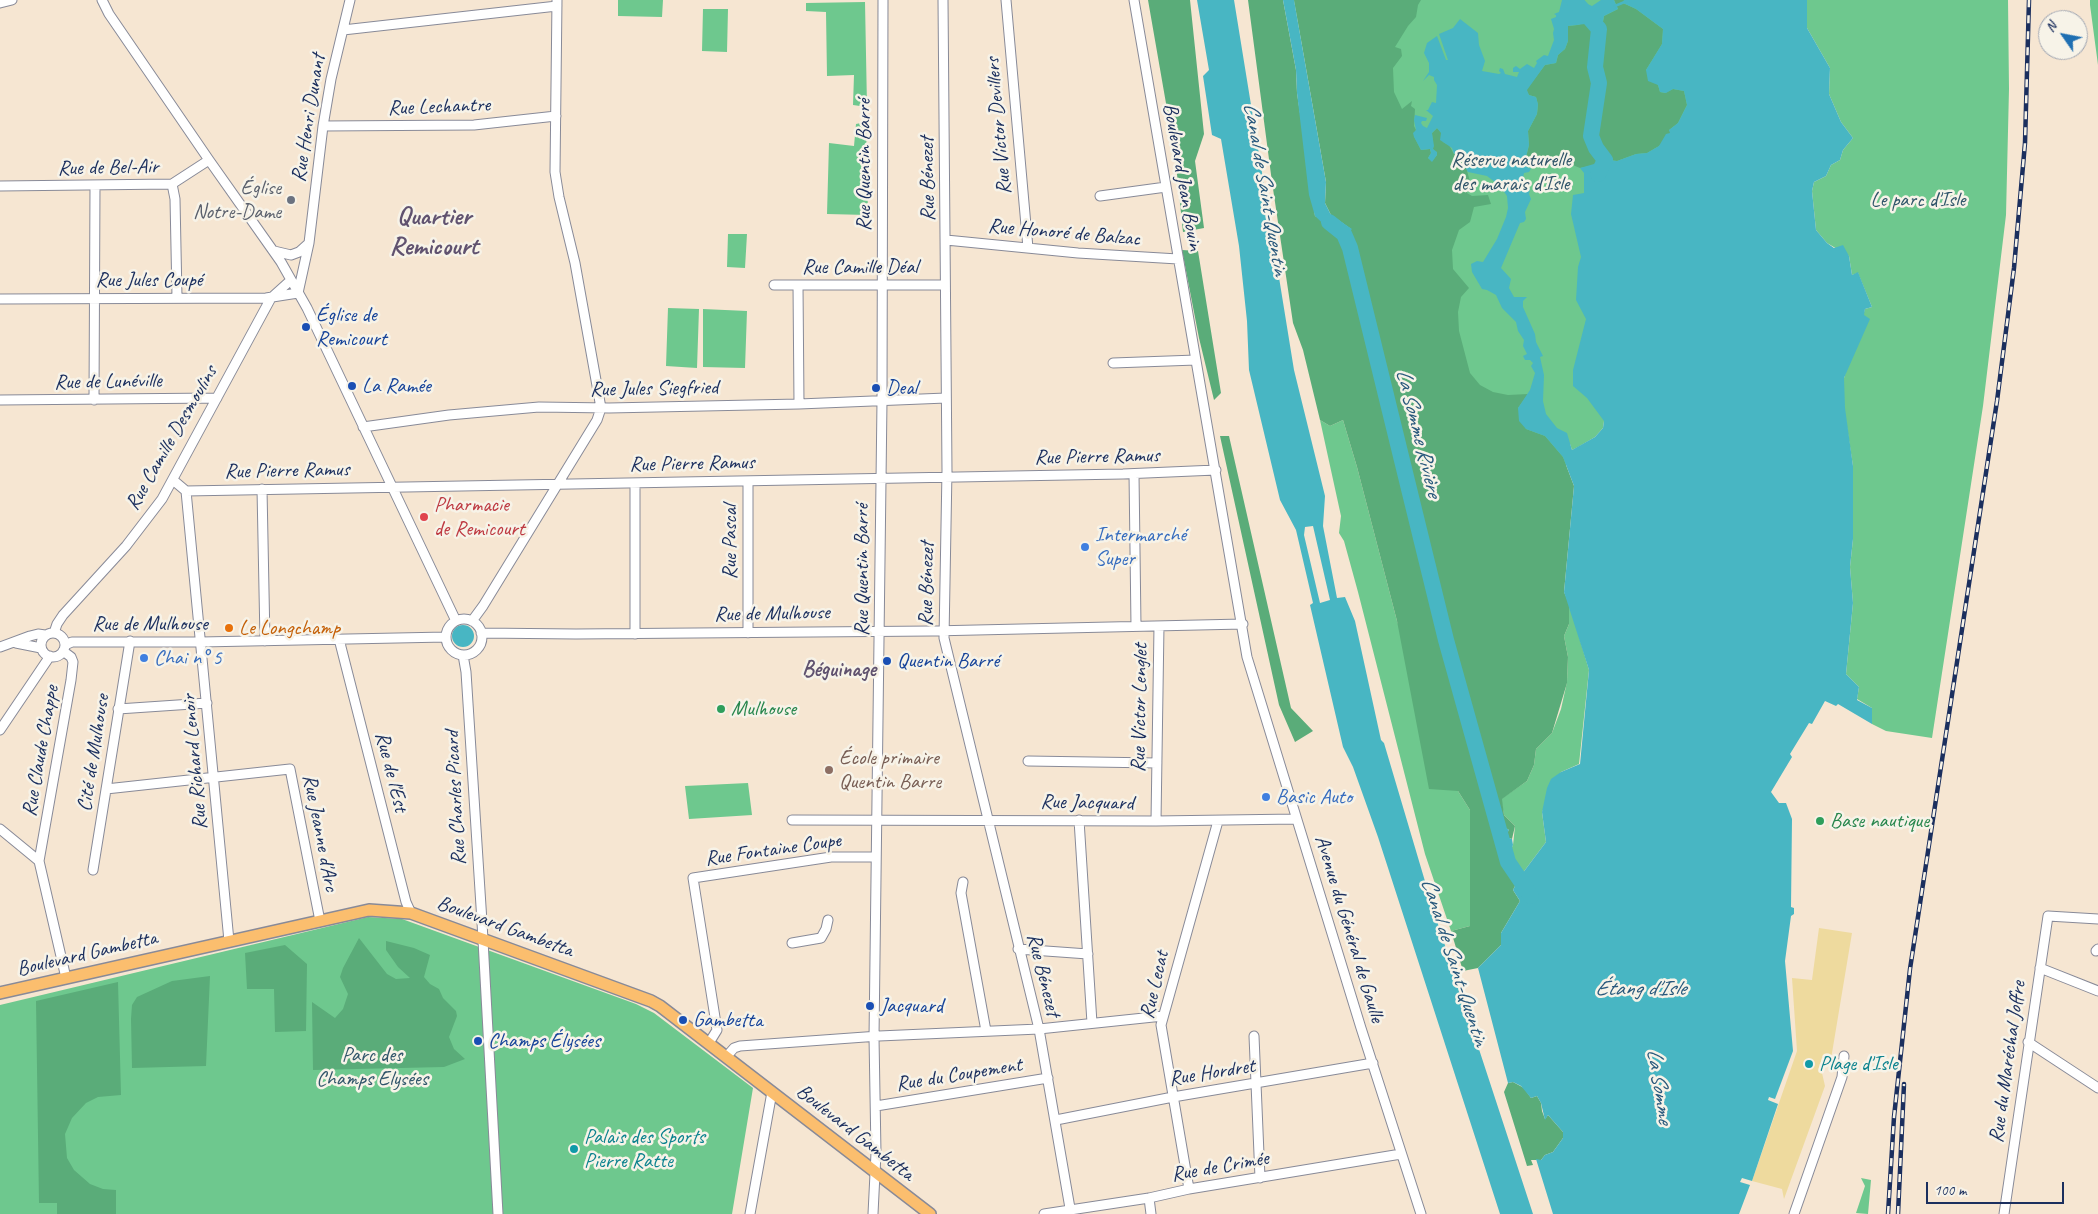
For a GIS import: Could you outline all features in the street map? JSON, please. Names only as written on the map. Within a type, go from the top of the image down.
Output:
[{"type":"main road","name":"Boulevard Gambetta","points":[[0,993],[369,910],[411,913],[651,1001],[727,1056],[930,1214]]},
{"type":"street","points":[[0,3],[12,0]]},
{"type":"street","points":[[102,0],[109,14],[209,160],[274,251],[298,293],[456,621]]},
{"type":"street","name":"Rue Henri Dunant","points":[[298,293],[309,242],[323,126],[331,79],[350,0]]},
{"type":"street","name":"Rue Quentin Barré","points":[[873,1214],[876,1106],[874,1037],[882,401],[883,0]]},
{"type":"street","name":"Rue Bénezet","points":[[943,0],[947,478],[944,638],[1018,949],[1039,1029],[1071,1212]]},
{"type":"street","name":"Rue Victor Devillers","points":[[1006,0],[1028,248]]},
{"type":"street","name":"Boulevard Jean Bouin","points":[[1134,0],[1243,624]]},
{"type":"street","points":[[343,30],[557,3],[556,172],[559,197],[575,263],[600,408],[597,420],[472,621]]},
{"type":"street","name":"Rue Lechantre","points":[[323,126],[474,126],[556,116]]},
{"type":"street","name":"Rue de Bel-Air","points":[[0,186],[172,184],[209,160]]},
{"type":"street","points":[[172,184],[176,199],[177,297]]},
{"type":"street","points":[[94,400],[95,186]]},
{"type":"street","name":"Rue Honoré de Balzac","points":[[1100,196],[1166,187]]},
{"type":"street","name":"Rue Honoré de Balzac","points":[[946,240],[1178,259]]},
{"type":"street","points":[[274,251],[291,255],[299,252],[309,242]]},
{"type":"street","name":"Rue Camille Desmoulins","points":[[50,634],[63,615],[126,546],[162,499],[272,298],[290,280]]},
{"type":"street","name":"Rue Camille Déal","points":[[774,285],[946,285]]},
{"type":"street","points":[[798,285],[799,404]]},
{"type":"street","name":"Rue Jules Coupé","points":[[0,299],[272,298],[298,293]]},
{"type":"street","points":[[1113,363],[1196,360]]},
{"type":"street","name":"Rue de Lunéville","points":[[0,400],[217,398]]},
{"type":"street","name":"Rue Jules Siegfried","points":[[363,426],[449,415],[539,407],[600,408],[799,404],[946,398]]},
{"type":"street","name":"Rue Pierre Ramus","points":[[186,491],[947,478],[1134,474],[1216,470]]},
{"type":"street","points":[[1134,474],[1136,626]]},
{"type":"street","points":[[172,480],[186,491]]},
{"type":"street","name":"Rue Pascal","points":[[748,481],[748,633]]},
{"type":"street","points":[[635,483],[635,634]]},
{"type":"street","points":[[262,489],[265,641]]},
{"type":"street","name":"Rue Richard Lenoir","points":[[186,491],[229,941]]},
{"type":"street","points":[[461,619],[472,621],[481,633],[481,644],[474,652],[463,655],[458,654],[449,647],[446,637],[449,628],[461,619]]},
{"type":"street","name":"Rue de Mulhouse","points":[[481,633],[635,634],[879,630],[944,631],[1243,624]]},
{"type":"street","name":"Avenue du Général de Gaulle","points":[[1243,624],[1247,657],[1296,819],[1421,1214]]},
{"type":"street","name":"Rue Victor Lenglet","points":[[1156,821],[1159,626]]},
{"type":"street","points":[[0,647],[16,643],[30,636],[50,634],[60,636],[64,648],[57,656],[50,656],[44,653],[41,648],[42,641],[50,634]]},
{"type":"street","name":"Rue de Mulhouse","points":[[64,648],[72,642],[201,642],[446,637]]},
{"type":"street","name":"Rue de l'Est","points":[[339,639],[406,902],[411,913]]},
{"type":"street","name":"Cité de Mulhouse","points":[[93,870],[130,642]]},
{"type":"street","points":[[16,643],[41,648]]},
{"type":"street","name":"Rue Claude Chappe","points":[[39,861],[71,680],[71,657],[64,648]]},
{"type":"street","name":"Rue Charles Picard","points":[[463,655],[466,672],[498,1214]]},
{"type":"street","points":[[0,730],[50,656]]},
{"type":"street","points":[[118,709],[207,703]]},
{"type":"street","points":[[1028,761],[1157,764]]},
{"type":"street","name":"Rue Jeanne d'Arc","points":[[214,778],[290,769],[320,921]]},
{"type":"street","points":[[106,789],[214,778]]},
{"type":"street","name":"Rue Jacquard","points":[[792,820],[1218,821],[1296,819]]},
{"type":"street","points":[[1079,820],[1092,1023]]},
{"type":"street","name":"Rue Lecat","points":[[1189,1189],[1161,1025],[1218,821]]},
{"type":"street","points":[[0,829],[39,861],[66,978]]},
{"type":"street","name":"Rue Fontaine Coupe","points":[[709,1043],[717,1030],[693,878],[832,857],[876,856]]},
{"type":"street","points":[[963,882],[962,893],[986,1031]]},
{"type":"street","name":"Rue du Maréchal Joffre","points":[[2004,1214],[2048,916],[2098,919]]},
{"type":"street","points":[[792,942],[820,938],[826,929],[828,920]]},
{"type":"street","points":[[1018,949],[1088,954]]},
{"type":"street","points":[[2040,968],[2098,991]]},
{"type":"street","points":[[727,1056],[734,1048],[740,1046],[1039,1029],[1163,1016]]},
{"type":"street","points":[[1254,1036],[1260,1178]]},
{"type":"street","points":[[2028,1042],[2098,1088]]},
{"type":"street","points":[[1794,1214],[1842,1077],[1844,1056]]},
{"type":"street","name":"Rue Hordret","points":[[1056,1120],[1173,1097],[1373,1063]]},
{"type":"street","name":"Rue du Coupement","points":[[876,1106],[1048,1078]]},
{"type":"street","points":[[750,1214],[772,1092]]},
{"type":"street","name":"Rue de Crimée","points":[[1044,1214],[1071,1212],[1189,1189],[1401,1154]]},
{"type":"street","points":[[1149,1198],[1151,1214]]},
{"type":"green space","points":[[618,0],[663,0],[662,17],[618,16]]},
{"type":"green space","points":[[1148,0],[1190,0],[1204,134],[1195,161],[1204,228],[1183,232],[1175,155]]},
{"type":"green space","points":[[1248,0],[1283,0],[1296,70],[1297,93],[1315,216],[1351,229],[1331,215],[1325,203],[1326,182],[1294,0],[1421,0],[1416,17],[1395,47],[1401,49],[1402,56],[1393,68],[1394,92],[1402,109],[1412,101],[1411,106],[1415,109],[1414,126],[1416,130],[1414,136],[1421,150],[1430,149],[1431,153],[1428,158],[1432,161],[1437,155],[1433,149],[1432,133],[1437,128],[1441,132],[1443,142],[1449,145],[1454,154],[1457,153],[1463,164],[1465,163],[1470,182],[1467,193],[1472,196],[1488,195],[1491,204],[1474,207],[1470,222],[1459,230],[1452,250],[1453,269],[1469,288],[1461,297],[1458,312],[1459,331],[1470,373],[1480,385],[1493,392],[1508,395],[1528,394],[1518,408],[1526,429],[1545,436],[1563,457],[1574,486],[1564,592],[1569,603],[1569,624],[1564,636],[1568,657],[1567,683],[1552,733],[1536,749],[1534,765],[1527,781],[1502,799],[1504,815],[1515,826],[1512,839],[1506,834],[1509,830],[1498,823],[1502,833],[1501,838],[1497,842],[1500,843],[1499,851],[1519,878],[1513,890],[1520,901],[1501,933],[1501,945],[1478,968],[1463,971],[1451,931],[1470,926],[1470,810],[1458,791],[1429,789],[1397,621],[1357,467],[1343,420],[1330,426],[1320,420],[1303,350],[1293,323]]},
{"type":"green space","points":[[1294,0],[1805,0],[1807,11],[1807,0],[2008,0],[2009,89],[2006,215],[1983,406],[1932,738],[1886,731],[1872,724],[1872,708],[1857,699],[1859,687],[1846,674],[1853,603],[1850,567],[1853,539],[1853,466],[1844,408],[1844,378],[1865,309],[1872,307],[1858,273],[1852,275],[1849,256],[1827,243],[1816,230],[1812,191],[1814,182],[1826,176],[1831,165],[1840,160],[1843,150],[1853,138],[1841,122],[1829,94],[1830,68],[1807,28],[1806,17],[1604,421],[1603,428],[1595,437],[1572,450],[1570,444],[1548,559],[1310,85]]},
{"type":"green space","points":[[1614,0],[1624,0],[1623,3],[1636,9],[1663,29],[1662,44],[1646,70],[1658,85],[1660,92],[1665,93],[1673,89],[1684,91],[1687,105],[1678,123],[1669,130],[1671,133],[1659,146],[1647,153],[1636,154],[1617,161],[1609,160],[1606,155],[1601,156],[1602,161],[1595,165],[1580,168],[1563,161],[1546,158],[1525,161],[1529,145],[1528,131],[1537,114],[1538,105],[1536,97],[1529,95],[1526,90],[1545,65],[1556,63],[1558,55],[1565,49],[1568,41],[1568,26],[1590,21],[1596,30],[1602,27],[1604,16],[1618,9]]},
{"type":"green space","points":[[2090,0],[2098,0],[2098,65],[2090,5]]},
{"type":"green space","points":[[865,2],[867,107],[853,105],[854,75],[827,76],[826,12],[806,11],[806,3]]},
{"type":"green space","points":[[703,9],[728,9],[727,52],[702,51]]},
{"type":"green space","points":[[866,122],[868,215],[827,214],[829,143],[854,146],[856,124]]},
{"type":"green space","points":[[728,234],[747,234],[745,268],[727,267]]},
{"type":"green space","points":[[1182,250],[1198,251],[1221,393],[1214,400],[1199,338]]},
{"type":"green space","points":[[668,308],[699,309],[697,368],[666,366]]},
{"type":"green space","points":[[703,309],[747,311],[745,368],[703,367]]},
{"type":"green space","points":[[1320,420],[1330,426],[1343,420],[1397,621],[1458,791],[1470,810],[1470,926],[1451,931],[1425,854],[1358,592],[1344,541],[1339,533],[1341,516]]},
{"type":"green space","points":[[1220,436],[1229,436],[1291,708],[1313,731],[1295,742],[1279,705]]},
{"type":"green space","points":[[1569,603],[1589,670],[1579,764],[1561,772],[1542,812],[1546,842],[1519,878],[1508,862],[1507,857],[1513,845],[1515,826],[1504,815],[1501,799],[1527,781],[1534,765],[1536,749],[1552,733],[1561,709],[1567,682],[1568,657],[1564,636],[1569,624]]},
{"type":"green space","points":[[748,783],[752,815],[689,819],[685,786]]},
{"type":"green space","name":"Parc des Champs Elysées","points":[[368,917],[402,919],[636,1004],[654,1013],[753,1088],[732,1214],[0,1214],[0,1005]]},
{"type":"green space","points":[[359,938],[387,974],[396,979],[410,978],[398,967],[386,950],[386,941],[414,948],[430,955],[424,977],[430,984],[439,989],[443,998],[456,1011],[457,1016],[449,1037],[454,1049],[465,1059],[444,1067],[313,1070],[312,1002],[335,1018],[343,1009],[348,994],[340,977]]},
{"type":"green space","points":[[285,945],[307,964],[306,1031],[275,1032],[274,989],[247,989],[245,953]]},
{"type":"green space","points":[[210,976],[206,1066],[132,1068],[131,1019],[132,1005],[137,997],[172,981]]},
{"type":"green space","points":[[118,982],[121,1095],[98,1097],[86,1103],[72,1118],[65,1134],[67,1158],[74,1170],[90,1184],[103,1189],[116,1190],[116,1214],[57,1214],[57,1203],[39,1203],[36,1001]]},
{"type":"green space","points":[[1513,1082],[1524,1088],[1531,1098],[1537,1096],[1545,1119],[1548,1115],[1563,1132],[1563,1138],[1553,1152],[1545,1155],[1541,1160],[1531,1160],[1533,1165],[1527,1166],[1504,1092],[1508,1083]]},
{"type":"green space","points":[[1861,1178],[1871,1180],[1868,1214],[1856,1213],[1865,1186]]},
{"type":"sand","name":"Plage d'Isle","points":[[1819,928],[1852,933],[1831,1059],[1824,1066],[1822,1073],[1825,1086],[1784,1199],[1782,1189],[1752,1181],[1797,1051],[1792,978],[1812,980]]},
{"type":"water","points":[[1197,0],[1234,0],[1294,370],[1325,496],[1323,526],[1337,598],[1345,597],[1355,621],[1381,740],[1384,743],[1435,915],[1533,1214],[1500,1214],[1378,837],[1353,767],[1343,747],[1310,605],[1313,603],[1296,530],[1280,500],[1249,370],[1247,321],[1239,246],[1221,139],[1212,135],[1203,76],[1209,70]],"holes":[[[1313,526],[1330,600],[1320,603],[1304,535],[1305,527]]]},
{"type":"water","points":[[1283,0],[1294,0],[1326,182],[1325,203],[1331,215],[1352,229],[1341,241],[1315,216],[1309,195],[1296,70]]},
{"type":"water","name":"Étang d'Isle","points":[[1562,0],[1579,0],[1592,6],[1601,0],[1614,0],[1618,9],[1604,16],[1602,27],[1596,30],[1590,21],[1585,24],[1568,26],[1568,41],[1565,49],[1558,55],[1556,63],[1545,65],[1527,90],[1529,95],[1536,97],[1538,104],[1537,114],[1528,131],[1529,145],[1525,161],[1527,167],[1531,169],[1529,172],[1524,173],[1523,178],[1530,189],[1531,199],[1525,212],[1526,219],[1520,223],[1501,268],[1511,279],[1509,288],[1514,297],[1527,297],[1523,301],[1523,307],[1543,356],[1540,357],[1544,375],[1543,401],[1546,414],[1557,428],[1567,433],[1572,450],[1595,437],[1603,428],[1604,421],[1587,398],[1573,386],[1573,370],[1586,319],[1576,300],[1578,267],[1581,257],[1571,214],[1573,195],[1584,193],[1584,173],[1580,168],[1601,162],[1602,154],[1606,155],[1609,160],[1617,161],[1636,154],[1647,153],[1659,146],[1666,134],[1670,133],[1669,130],[1678,123],[1687,105],[1684,91],[1673,89],[1666,93],[1660,92],[1658,85],[1648,81],[1646,70],[1662,44],[1663,29],[1636,9],[1623,3],[1624,0],[1807,0],[1807,28],[1830,68],[1829,94],[1841,122],[1853,138],[1843,150],[1840,160],[1831,165],[1826,176],[1814,182],[1812,191],[1816,230],[1834,248],[1843,245],[1849,256],[1852,275],[1858,272],[1872,307],[1865,309],[1864,315],[1870,319],[1844,378],[1845,408],[1853,466],[1853,539],[1850,567],[1853,603],[1846,674],[1859,687],[1857,700],[1872,708],[1872,724],[1838,704],[1836,706],[1825,701],[1812,724],[1809,723],[1790,754],[1792,757],[1771,792],[1779,803],[1786,803],[1792,819],[1791,907],[1794,908],[1794,914],[1791,916],[1785,961],[1793,1051],[1775,1099],[1769,1097],[1768,1100],[1778,1104],[1752,1181],[1742,1178],[1740,1182],[1750,1185],[1739,1214],[1553,1214],[1536,1159],[1541,1160],[1545,1155],[1553,1152],[1563,1138],[1563,1132],[1548,1115],[1545,1120],[1541,1103],[1537,1096],[1531,1098],[1521,1086],[1513,1082],[1508,1083],[1478,968],[1501,945],[1501,933],[1520,901],[1513,890],[1519,878],[1546,842],[1542,812],[1551,779],[1561,772],[1580,764],[1589,670],[1564,592],[1574,486],[1563,457],[1545,436],[1526,429],[1519,421],[1518,408],[1530,390],[1535,373],[1531,366],[1533,363],[1530,360],[1525,360],[1523,356],[1527,354],[1523,346],[1524,340],[1518,331],[1516,322],[1502,308],[1496,295],[1482,289],[1472,272],[1471,264],[1477,261],[1483,262],[1497,239],[1506,217],[1508,208],[1507,196],[1500,186],[1487,176],[1468,172],[1457,153],[1454,154],[1452,148],[1440,140],[1441,133],[1437,128],[1432,133],[1433,149],[1437,152],[1437,155],[1432,162],[1428,158],[1431,153],[1430,149],[1421,150],[1414,137],[1413,133],[1416,130],[1414,120],[1415,115],[1427,118],[1426,121],[1421,123],[1427,128],[1433,116],[1426,110],[1428,110],[1432,102],[1436,103],[1437,85],[1434,77],[1429,75],[1423,81],[1429,72],[1429,63],[1424,53],[1427,43],[1437,36],[1446,60],[1448,60],[1439,34],[1453,28],[1460,19],[1478,33],[1479,45],[1485,61],[1482,71],[1499,74],[1501,73],[1499,71],[1500,68],[1503,69],[1505,74],[1517,77],[1519,72],[1513,72],[1513,68],[1516,66],[1520,69],[1527,64],[1534,68],[1537,63],[1536,61],[1544,55],[1548,56],[1554,40],[1554,29],[1551,19],[1556,17],[1554,14],[1559,12]]},
{"type":"water","points":[[463,625],[471,628],[474,636],[471,644],[463,647],[455,644],[452,636],[455,628]]},
{"type":"water","points":[[1498,823],[1509,830],[1507,834],[1512,839],[1513,845],[1506,863],[1499,854],[1500,843],[1497,842],[1501,838],[1502,833],[1497,826]]},
{"type":"waterway","points":[[1574,0],[1599,29],[1595,67],[1599,83],[1591,136],[1596,148],[1605,160],[1598,174]]},
{"type":"waterway","points":[[1615,6],[1629,0]]},
{"type":"waterway","name":"La Somme Rivière","points":[[1329,222],[1344,234],[1350,248],[1446,640],[1508,862],[1531,896]]},
{"type":"railway","points":[[1888,1214],[1894,1117],[1910,969],[1997,401],[2014,268],[2025,143],[2029,0]]},
{"type":"railway","points":[[1898,1214],[1904,1084]]},
{"type":"place","name":"Église Notre-Dame","points":[[291,200]]},
{"type":"place","name":"Église de Remicourt","points":[[306,327]]},
{"type":"place","name":"La Ramée","points":[[352,386]]},
{"type":"place","name":"Deal","points":[[876,388]]},
{"type":"place","name":"Pharmacie de Remicourt","points":[[424,517]]},
{"type":"place","name":"Intermarché Super","points":[[1085,547]]},
{"type":"place","name":"Le Longchamp","points":[[229,628]]},
{"type":"place","name":"Chai n° 5","points":[[144,658]]},
{"type":"place","name":"Quentin Barré","points":[[887,661]]},
{"type":"place","name":"Mulhouse","points":[[721,709]]},
{"type":"place","name":"École primaire Quentin Barre","points":[[829,770]]},
{"type":"place","name":"Basic Auto","points":[[1266,797]]},
{"type":"place","name":"Base nautique","points":[[1820,821]]},
{"type":"place","name":"Jacquard","points":[[870,1006]]},
{"type":"place","name":"Gambetta","points":[[683,1020]]},
{"type":"place","name":"Champs Élysées","points":[[478,1041]]},
{"type":"place","name":"Plage d'Isle","points":[[1809,1064]]},
{"type":"place","name":"Palais des Sports Pierre Ratte","points":[[574,1149]]},
{"type":"district","name":"Quartier Remicourt","points":[[434,232]]},
{"type":"district","name":"Béguinage","points":[[839,670]]},
{"type":"park label","name":"Réserve naturelle des marais d'Isle","points":[[1511,172]]},
{"type":"park label","name":"Le parc d'Isle","points":[[1918,200]]},
{"type":"water label","name":"Canal de Saint-Quentin","points":[[1265,189]]},
{"type":"water label","name":"Canal de Saint-Quentin","points":[[1454,962]]},
{"type":"water label","name":"La Somme","points":[[1659,1086]]}]
